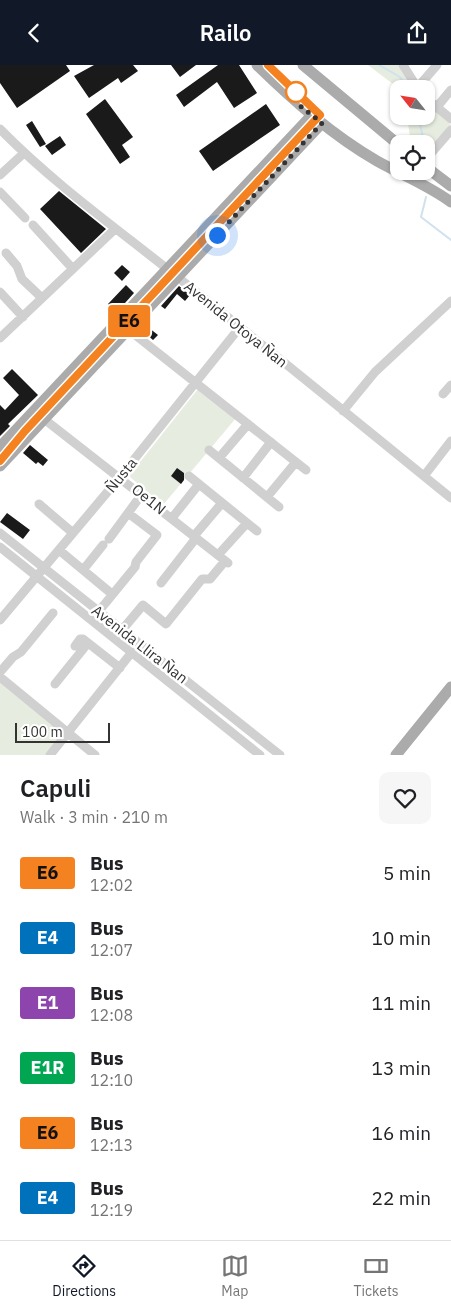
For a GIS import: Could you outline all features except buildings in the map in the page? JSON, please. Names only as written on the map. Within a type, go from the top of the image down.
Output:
[{"type":"main road","points":[[257,65],[290,97],[322,123],[378,162],[431,187],[451,202]]},
{"type":"main road","points":[[303,65],[390,138]]},
{"type":"main road","points":[[0,447],[312,115]]},
{"type":"main road","points":[[0,467],[322,123]]},
{"type":"main road","points":[[435,174],[451,186]]},
{"type":"main road","points":[[396,755],[451,687]]},
{"type":"street","points":[[425,80],[437,65]]},
{"type":"street","points":[[407,67],[414,80]]},
{"type":"street","points":[[451,90],[436,108],[451,119]]},
{"type":"street","name":"Avenida Otoya Ñan","points":[[0,129],[24,153],[115,229],[168,269],[451,497]]},
{"type":"street","points":[[435,149],[451,130]]},
{"type":"street","points":[[0,175],[24,153]]},
{"type":"street","points":[[0,192],[25,218]]},
{"type":"street","points":[[33,225],[73,269]]},
{"type":"street","points":[[2,333],[42,299],[115,229]]},
{"type":"street","points":[[6,253],[17,266],[22,279],[42,299]]},
{"type":"street","points":[[0,292],[22,317]]},
{"type":"street","points":[[343,411],[375,373],[451,301]]},
{"type":"street","name":"Ñusta","points":[[0,620],[120,477],[240,327]]},
{"type":"street","points":[[129,330],[306,470]]},
{"type":"street","points":[[443,395],[451,385]]},
{"type":"street","name":"Oe1N","points":[[44,419],[224,560]]},
{"type":"street","points":[[219,458],[248,424]]},
{"type":"street","points":[[424,476],[451,441]]},
{"type":"street","points":[[244,478],[271,442]]},
{"type":"street","points":[[209,450],[279,507]]},
{"type":"street","points":[[266,497],[296,461]]},
{"type":"street","points":[[189,476],[256,531]]},
{"type":"street","points":[[172,518],[199,484]]},
{"type":"street","points":[[83,570],[142,494]]},
{"type":"street","points":[[161,583],[222,503]]},
{"type":"street","points":[[39,504],[73,533]]},
{"type":"street","points":[[99,611],[157,535],[128,513]]},
{"type":"street","points":[[122,630],[143,605],[166,624],[202,579],[210,579],[247,523]]},
{"type":"street","name":"Avenida Llira Ñan","points":[[0,533],[280,755]]},
{"type":"street","name":"Avenida Llira Ñan","points":[[0,547],[260,755]]},
{"type":"street","points":[[58,550],[112,595]]},
{"type":"street","points":[[0,672],[13,657],[21,652],[53,613]]},
{"type":"street","points":[[75,646],[82,639],[120,667]]},
{"type":"street","points":[[55,684],[88,643]]},
{"type":"street","points":[[50,755],[132,652]]},
{"type":"street","points":[[0,677],[95,755]]},
{"type":"shaded area","points":[[368,65],[398,65],[407,80],[390,80],[390,82]]},
{"type":"shaded area","points":[[435,111],[451,125],[435,144],[435,135],[410,135],[408,125],[435,125]]},
{"type":"shaded area","points":[[198,389],[236,418],[163,505],[129,476]]},
{"type":"shaded area","points":[[0,681],[63,733],[46,755],[0,755]]},
{"type":"waterway","points":[[379,65],[400,77],[402,80]]},
{"type":"waterway","points":[[420,125],[423,135]]},
{"type":"waterway","points":[[426,197],[421,217],[451,240]]},
{"type":"bus line","name":"E6","points":[[0,461],[25,431],[174,274],[320,115],[268,65]]},
{"type":"route","points":[[217,235],[322,123],[299,105],[296,92]]}]
